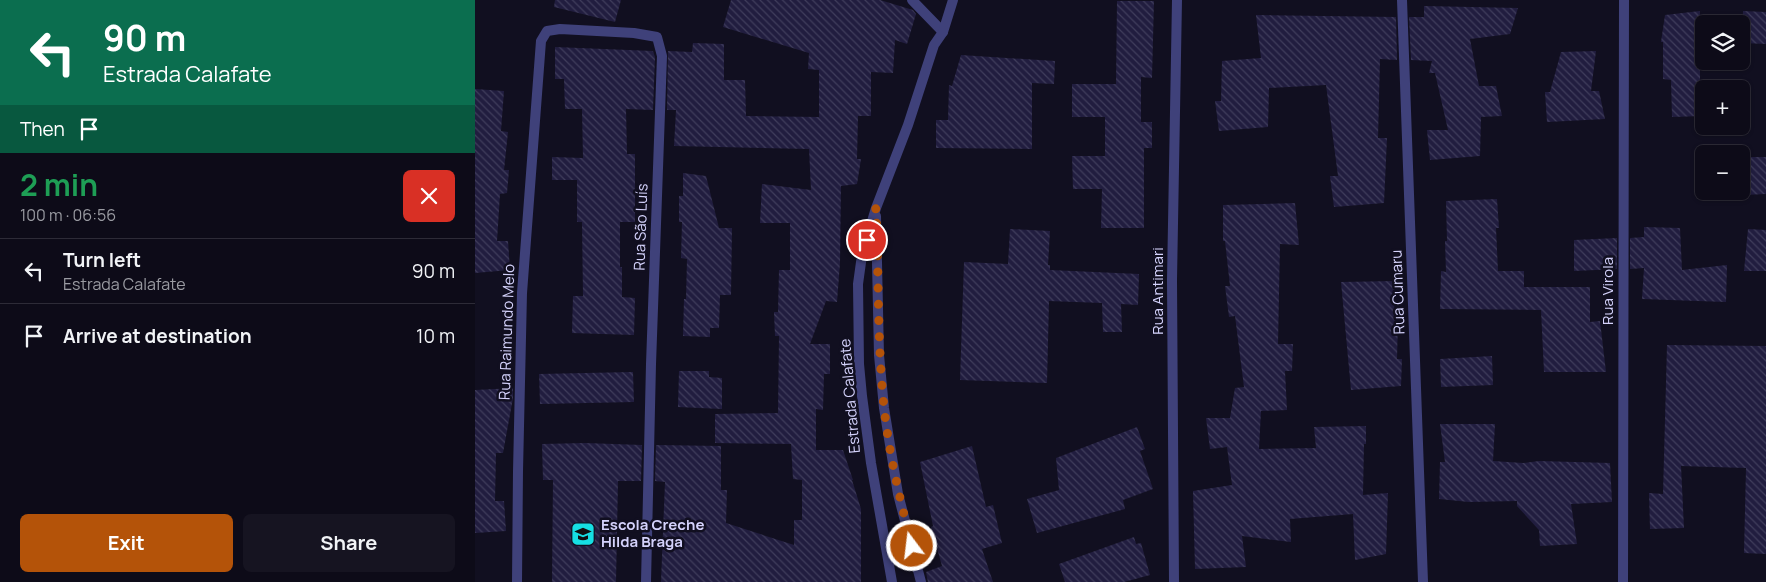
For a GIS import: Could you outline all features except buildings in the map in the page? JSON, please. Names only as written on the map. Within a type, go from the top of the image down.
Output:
[{"type":"street","points":[[912,0],[943,32]]},
{"type":"street","name":"Estrada Calafate","points":[[891,582],[871,463],[859,364],[858,284],[862,256],[876,208],[908,125],[934,45],[943,32],[953,0]]},
{"type":"street","name":"Rua Antimari","points":[[1174,582],[1172,280],[1177,0]]},
{"type":"street","name":"Rua Cumaru","points":[[1403,0],[1423,582]]},
{"type":"street","name":"Rua Virola","points":[[1623,582],[1624,0]]},
{"type":"street","name":"Rua São Luís","points":[[537,83],[541,41],[547,31],[635,33],[657,38],[661,56],[646,582]]},
{"type":"street","name":"Rua Raimundo Melo","points":[[517,582],[522,293],[537,83]]},
{"type":"street","name":"Estrada Calafate","points":[[876,208],[879,355],[884,408],[899,494],[921,582]]},
{"type":"place","name":"Escola Creche Hilda Braga","points":[[583,534]]},
{"type":"route","points":[[867,240],[876,208],[880,330],[879,355],[884,408],[899,494],[912,546]]}]
